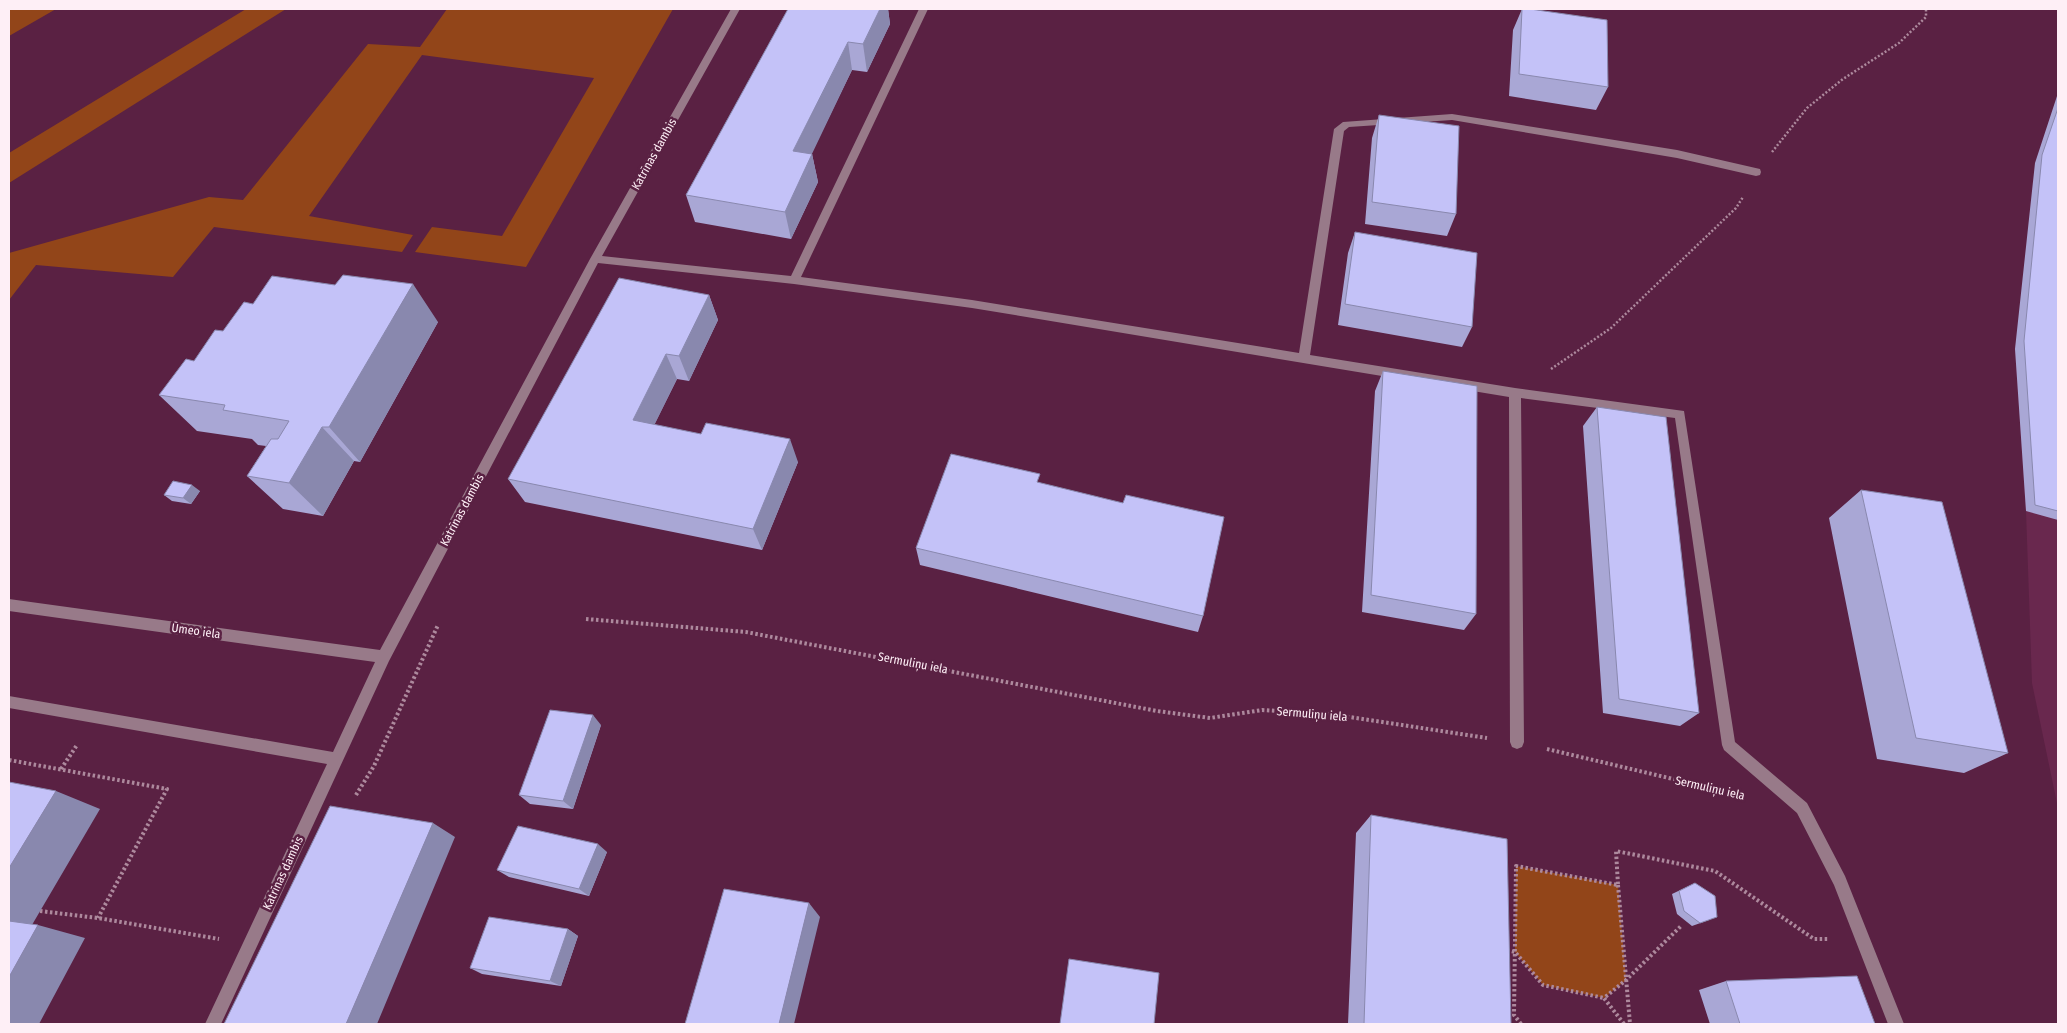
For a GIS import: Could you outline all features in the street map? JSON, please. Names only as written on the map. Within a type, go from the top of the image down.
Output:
[{"type":"street","name":"Katrīnas dambis","points":[[213,1024],[384,657],[595,259],[735,9]]},
{"type":"street","points":[[794,280],[923,9]]},
{"type":"street","points":[[1304,357],[1339,128],[1347,124],[1452,117],[1677,154],[1756,172]]},
{"type":"street","points":[[595,259],[794,280],[972,304],[1515,393],[1680,414],[1729,745],[1802,808],[1840,881],[1896,1024]]},
{"type":"street","points":[[1515,393],[1517,742]]},
{"type":"street","name":"Ūmeo iela","points":[[9,606],[384,657]]},
{"type":"street","points":[[9,702],[336,759]]},
{"type":"path","points":[[1515,393],[1611,328],[1736,208],[1756,172],[1807,108],[1843,79],[1899,43],[1926,16],[1926,9]]},
{"type":"path","name":"Sermuliņu iela","points":[[586,619],[746,632],[1210,718],[1262,710],[1330,714],[1517,742],[1737,794]]},
{"type":"path","points":[[355,797],[374,766],[439,624]]},
{"type":"path","points":[[9,760],[166,789],[98,918]]},
{"type":"path","points":[[1630,1024],[1616,851],[1716,870],[1814,939],[1862,938]]},
{"type":"path","points":[[1521,1024],[1514,1015],[1516,866],[1618,885]]},
{"type":"path","points":[[40,911],[98,918],[250,945]]},
{"type":"path","points":[[1604,998],[1626,980],[1682,925]]},
{"type":"path","points":[[1505,950],[1515,952],[1542,985],[1604,998],[1624,1024]]},
{"type":"shaded area","points":[[9,9],[56,9],[9,36]]},
{"type":"shaded area","points":[[246,9],[286,9],[9,183],[9,153]]},
{"type":"shaded area","points":[[447,9],[673,9],[526,267],[415,252],[432,227],[502,236],[594,78],[422,55],[309,216],[413,235],[402,252],[214,227],[173,277],[36,265],[9,300],[9,253],[209,197],[243,200],[368,44],[420,47]]},
{"type":"shaded area","points":[[2058,93],[2058,808],[2032,683],[2026,511],[2015,349]]},
{"type":"shaded area","points":[[1516,866],[1618,885],[1626,980],[1604,998],[1543,985],[1515,952]]},
{"type":"building","points":[[788,9],[880,9],[863,44],[848,42],[793,151],[812,154],[785,212],[686,195]]},
{"type":"building","points":[[1522,9],[1607,20],[1608,87],[1519,74]]},
{"type":"building","points":[[2058,108],[2058,511],[2035,505],[2024,341],[2042,155]]},
{"type":"building","points":[[1379,115],[1459,126],[1456,214],[1372,202]]},
{"type":"building","points":[[1355,232],[1477,253],[1472,327],[1345,304]]},
{"type":"building","points":[[343,275],[413,284],[329,427],[322,427],[289,483],[247,476],[271,439],[278,439],[289,421],[223,410],[225,405],[159,395],[186,359],[194,361],[215,330],[223,331],[244,302],[253,304],[272,276],[335,285]]},
{"type":"building","points":[[619,278],[709,295],[679,356],[666,354],[633,420],[701,434],[706,423],[790,439],[753,529],[508,479]]},
{"type":"building","points":[[1383,371],[1477,386],[1476,614],[1371,595]]},
{"type":"building","points":[[1597,407],[1666,417],[1699,713],[1619,699]]},
{"type":"building","points":[[951,454],[1040,474],[1037,482],[1123,503],[1126,495],[1224,517],[1203,616],[916,548]]},
{"type":"building","points":[[173,481],[192,485],[183,498],[164,495]]},
{"type":"building","points":[[1861,490],[1942,502],[2008,753],[1916,738]]},
{"type":"building","points":[[550,710],[593,715],[563,801],[519,795]]},
{"type":"building","points":[[9,782],[56,791],[9,868]]},
{"type":"building","points":[[330,806],[433,823],[346,1024],[224,1024]]},
{"type":"building","points":[[1371,815],[1507,839],[1511,1024],[1364,1024]]},
{"type":"building","points":[[518,826],[598,844],[579,889],[497,870]]},
{"type":"building","points":[[1695,883],[1715,896],[1717,917],[1700,923],[1684,911],[1679,891]]},
{"type":"building","points":[[724,889],[809,903],[779,1024],[685,1024]]},
{"type":"building","points":[[489,917],[568,929],[550,981],[470,968]]},
{"type":"building","points":[[9,921],[38,925],[9,977]]},
{"type":"building","points":[[1069,959],[1159,973],[1154,1024],[1060,1024]]},
{"type":"building","points":[[1857,976],[1875,1024],[1740,1024],[1726,981]]}]
